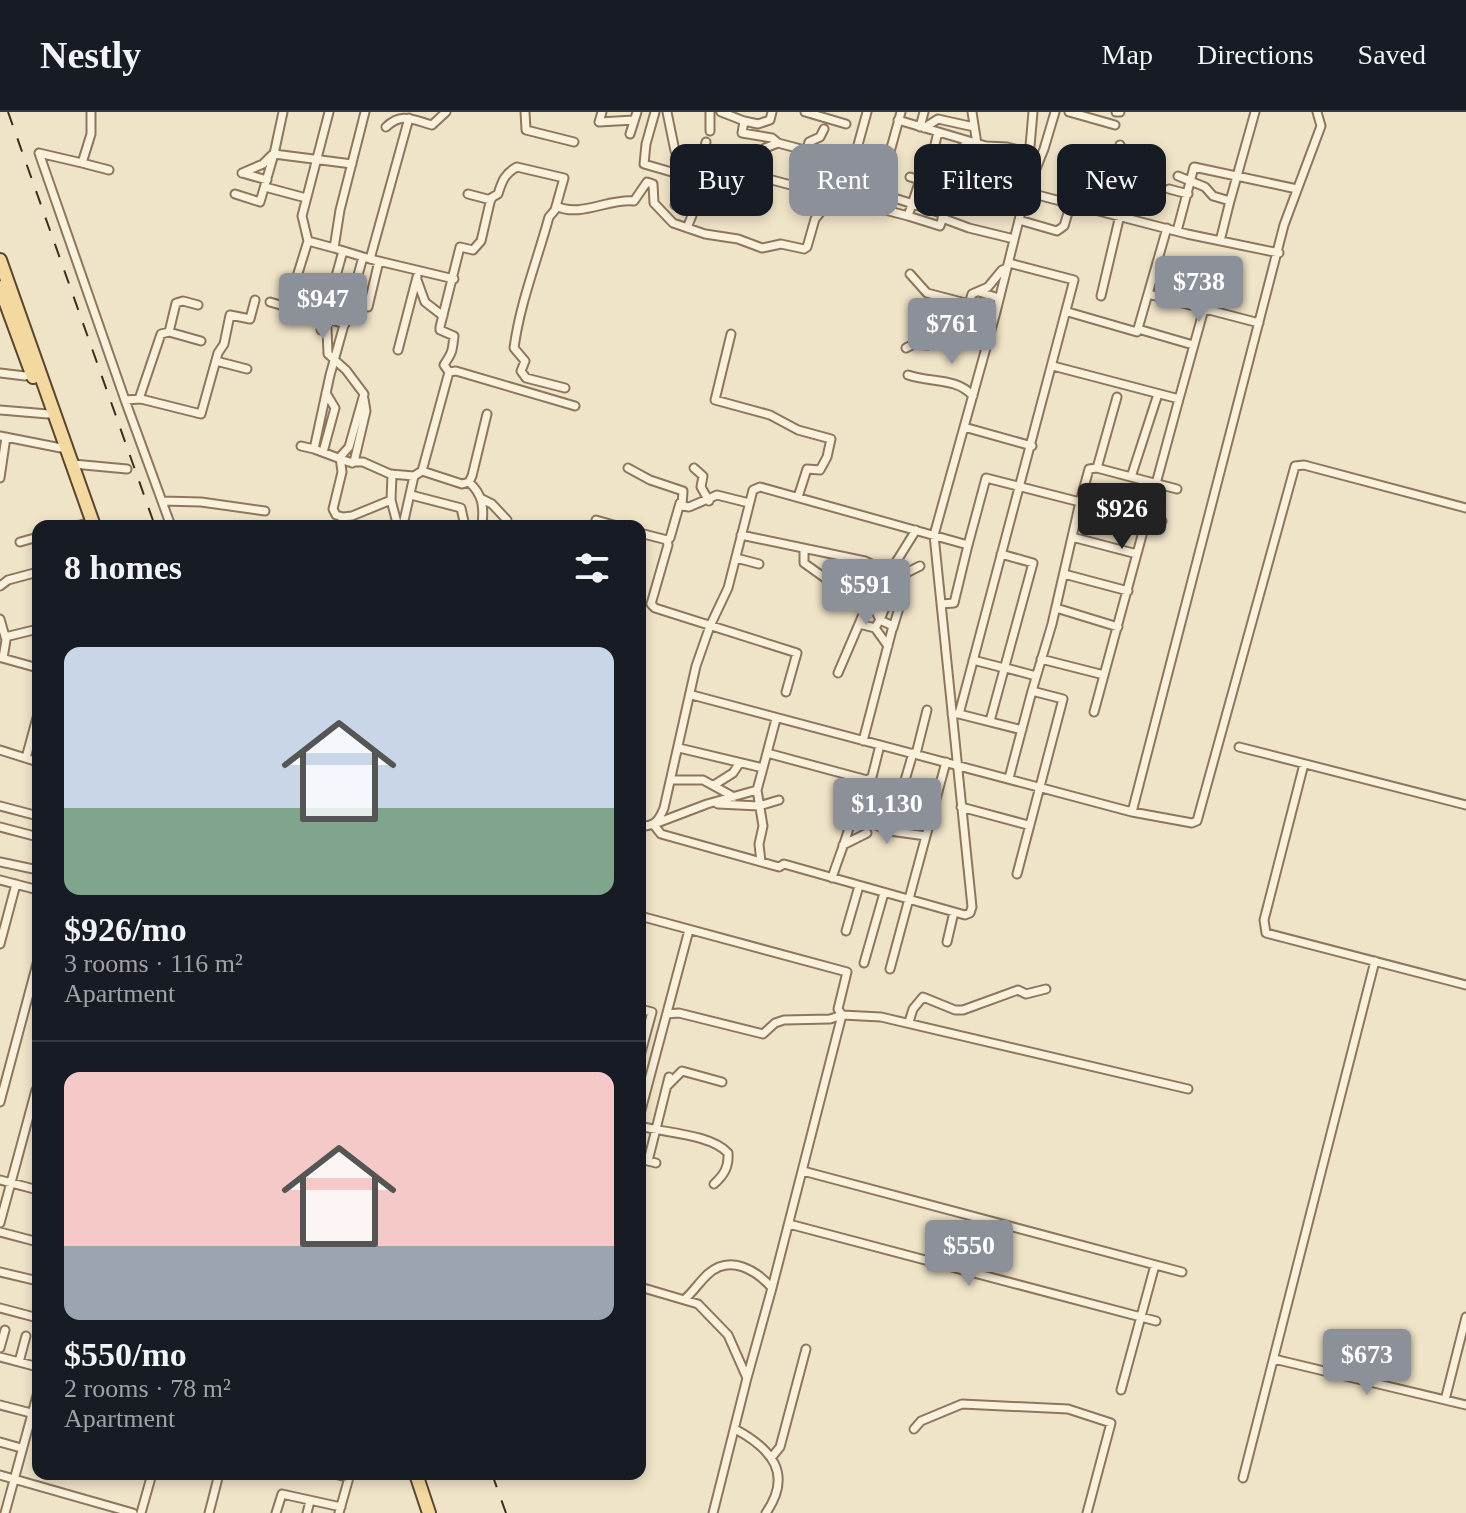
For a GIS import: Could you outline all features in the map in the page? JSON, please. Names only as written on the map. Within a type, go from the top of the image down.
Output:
[{"type":"main road","points":[[0,260],[73,464],[86,520]]},
{"type":"main road","points":[[0,287],[85,520]]},
{"type":"main road","points":[[411,1480],[422,1513]]},
{"type":"main road","points":[[418,1480],[429,1513]]},
{"type":"street","points":[[82,163],[91,134],[91,112]]},
{"type":"street","points":[[235,194],[260,202],[283,112]]},
{"type":"street","points":[[286,311],[308,241],[302,216],[329,112]]},
{"type":"street","points":[[334,248],[340,210],[365,112]]},
{"type":"street","points":[[386,127],[397,118],[432,125],[446,112]]},
{"type":"street","points":[[525,112],[526,130],[574,142]]},
{"type":"street","points":[[602,112],[599,122],[636,116],[630,134]]},
{"type":"street","points":[[655,112],[646,144],[643,172],[647,182],[653,184],[653,198],[666,217],[705,234],[738,239],[762,248],[781,244],[804,249],[817,216]]},
{"type":"street","points":[[667,112],[674,144]]},
{"type":"street","points":[[710,112],[710,131]]},
{"type":"street","points":[[721,112],[758,124],[770,120],[772,112]]},
{"type":"street","points":[[805,112],[846,124]]},
{"type":"street","points":[[855,144],[867,112]]},
{"type":"street","points":[[922,128],[924,112]]},
{"type":"street","points":[[972,112],[973,143]]},
{"type":"street","points":[[1030,144],[1033,112]]},
{"type":"street","points":[[1041,155],[1055,112]]},
{"type":"street","points":[[1069,112],[1115,125]]},
{"type":"street","points":[[1220,241],[1255,112]]},
{"type":"street","points":[[1132,812],[1284,225],[1317,144],[1321,126],[1317,112]]},
{"type":"street","points":[[892,144],[900,116],[922,128],[982,144]]},
{"type":"street","points":[[314,449],[334,360],[371,259],[409,118]]},
{"type":"street","points":[[922,128],[938,119],[974,127]]},
{"type":"street","points":[[744,121],[742,133],[772,138],[789,146]]},
{"type":"street","points":[[754,136],[758,124]]},
{"type":"street","points":[[808,144],[820,137],[824,129]]},
{"type":"street","points":[[935,144],[938,132]]},
{"type":"street","points":[[773,145],[778,143]]},
{"type":"street","points":[[109,170],[39,153],[169,520]]},
{"type":"street","points":[[274,154],[352,164]]},
{"type":"street","points":[[274,154],[263,164],[242,173],[306,198]]},
{"type":"street","points":[[644,164],[670,172]]},
{"type":"street","points":[[451,245],[473,250],[481,241],[491,200],[498,194],[507,173],[517,167],[563,176],[532,281],[523,298],[514,348],[525,361],[521,371],[526,378],[565,388]]},
{"type":"street","points":[[1177,231],[1194,167],[1297,189]]},
{"type":"street","points":[[1178,176],[1205,187],[1213,196],[1230,201]]},
{"type":"street","points":[[910,177],[914,178]]},
{"type":"street","points":[[556,206],[568,210],[622,200],[634,201],[647,182]]},
{"type":"street","points":[[1169,189],[1188,194]]},
{"type":"street","points":[[468,194],[491,200]]},
{"type":"street","points":[[637,194],[653,198]]},
{"type":"street","points":[[908,216],[914,198]]},
{"type":"street","points":[[898,199],[912,204]]},
{"type":"street","points":[[898,213],[940,226],[943,216],[969,228],[1014,239]]},
{"type":"street","points":[[687,228],[692,216]]},
{"type":"street","points":[[655,824],[661,834],[670,837],[779,867],[784,864],[965,915],[970,913],[972,907],[955,714],[934,535],[1020,216]]},
{"type":"street","points":[[1019,220],[1057,231],[1064,226],[1067,216]]},
{"type":"street","points":[[1101,296],[1121,216],[1279,253]]},
{"type":"street","points":[[1068,312],[1137,332],[1167,228]]},
{"type":"street","points":[[308,241],[417,274],[453,279]]},
{"type":"street","points":[[449,372],[444,365],[451,358],[454,336],[440,330],[460,247]]},
{"type":"street","points":[[323,325],[343,251]]},
{"type":"street","points":[[368,307],[371,259]]},
{"type":"street","points":[[1094,712],[1214,273],[1157,262]]},
{"type":"street","points":[[969,304],[969,297],[993,284],[1008,265]]},
{"type":"street","points":[[955,714],[1032,446],[1074,280],[1008,265]]},
{"type":"street","points":[[417,274],[425,302],[443,316]]},
{"type":"street","points":[[398,350],[417,274]]},
{"type":"street","points":[[910,274],[927,293],[996,312]]},
{"type":"street","points":[[979,292],[999,298]]},
{"type":"street","points":[[1148,294],[1259,323]]},
{"type":"street","points":[[125,400],[139,399],[201,414],[230,315],[250,319],[255,300]]},
{"type":"street","points":[[169,332],[179,301],[198,305]]},
{"type":"street","points":[[270,302],[323,325],[345,324]]},
{"type":"street","points":[[906,348],[914,344],[928,345],[942,307],[963,308],[969,304]]},
{"type":"street","points":[[323,325],[327,328],[328,354],[346,370],[364,394],[366,411],[354,462],[342,472]]},
{"type":"street","points":[[1138,329],[1193,345]]},
{"type":"street","points":[[139,399],[161,334],[169,332],[201,341]]},
{"type":"street","points":[[731,334],[715,400],[770,415],[798,430],[831,439],[820,470],[807,469],[798,497]]},
{"type":"street","points":[[216,361],[247,369]]},
{"type":"street","points":[[1053,366],[1179,399]]},
{"type":"street","points":[[449,372],[456,371],[575,406]]},
{"type":"street","points":[[405,520],[449,372]]},
{"type":"street","points":[[0,373],[25,376],[32,373]]},
{"type":"street","points":[[908,375],[923,380],[957,383],[973,396]]},
{"type":"street","points":[[323,452],[335,408],[326,393]]},
{"type":"street","points":[[1131,477],[1158,394]]},
{"type":"street","points":[[340,520],[333,509],[342,472],[340,457],[349,447],[363,396]]},
{"type":"street","points":[[1097,468],[1117,397]]},
{"type":"street","points":[[0,410],[48,414]]},
{"type":"street","points":[[469,482],[487,414]]},
{"type":"street","points":[[964,427],[1032,446]]},
{"type":"street","points":[[0,478],[3,437],[61,448]]},
{"type":"street","points":[[301,446],[363,462],[392,474],[418,474],[462,484],[469,482]]},
{"type":"street","points":[[73,464],[127,469]]},
{"type":"street","points":[[692,695],[1132,812],[1185,822],[1197,821],[1295,466],[1304,465],[1466,508]]},
{"type":"street","points":[[628,468],[650,480],[683,491],[651,604],[655,608],[797,653],[786,692]]},
{"type":"street","points":[[694,468],[703,476],[701,487],[709,501]]},
{"type":"street","points":[[1009,778],[1056,608],[1089,469],[1097,468],[1177,489]]},
{"type":"street","points":[[392,474],[391,500],[396,520]]},
{"type":"street","points":[[941,604],[954,603],[986,478],[1162,521]]},
{"type":"street","points":[[469,482],[482,499],[492,504],[507,520]]},
{"type":"street","points":[[655,824],[671,780],[696,666],[728,588],[753,490],[760,487],[968,545]]},
{"type":"street","points":[[412,492],[461,508],[464,520]]},
{"type":"street","points":[[680,503],[689,507],[717,495],[749,503]]},
{"type":"street","points":[[482,499],[484,520]]},
{"type":"street","points":[[345,520],[391,500]]},
{"type":"street","points":[[162,501],[201,502],[265,511]]},
{"type":"street","points":[[838,673],[871,601],[916,530]]},
{"type":"street","points":[[646,535],[667,540]]},
{"type":"street","points":[[741,535],[865,561],[902,575],[920,566]]},
{"type":"street","points":[[1072,537],[1137,554]]},
{"type":"street","points":[[20,542],[32,539]]},
{"type":"street","points":[[804,550],[804,563],[825,578],[871,601],[880,620],[893,628]]},
{"type":"street","points":[[990,721],[1033,563],[1001,554]]},
{"type":"street","points":[[736,558],[759,564]]},
{"type":"street","points":[[875,628],[893,582],[891,573]]},
{"type":"street","points":[[0,586],[8,580],[32,574]]},
{"type":"street","points":[[1064,574],[1128,591]]},
{"type":"street","points":[[863,741],[902,598],[901,594],[890,589]]},
{"type":"street","points":[[1056,608],[1118,627]]},
{"type":"street","points":[[0,619],[5,637],[1,658],[32,666]]},
{"type":"street","points":[[859,624],[875,628],[888,646]]},
{"type":"street","points":[[5,637],[32,630]]},
{"type":"street","points":[[1041,659],[1104,675]]},
{"type":"street","points":[[973,660],[1036,676]]},
{"type":"street","points":[[1017,874],[1063,699],[1032,691]]},
{"type":"street","points":[[890,831],[927,710]]},
{"type":"street","points":[[955,714],[1022,730]]},
{"type":"street","points":[[761,862],[759,844],[763,826],[757,790],[776,719]]},
{"type":"street","points":[[26,758],[32,736]]},
{"type":"street","points":[[767,753],[856,778],[871,779],[880,745]]},
{"type":"street","points":[[1239,747],[1466,805]]},
{"type":"street","points":[[679,748],[763,768]]},
{"type":"street","points":[[0,750],[32,760]]},
{"type":"street","points":[[890,969],[946,762]]},
{"type":"street","points":[[714,785],[733,773],[739,764]]},
{"type":"street","points":[[1304,764],[1263,926],[1266,933],[1466,985]]},
{"type":"street","points":[[856,778],[876,825],[890,831],[926,836]]},
{"type":"street","points":[[832,878],[851,821],[856,778]]},
{"type":"street","points":[[671,780],[703,780],[734,797]]},
{"type":"street","points":[[646,827],[757,790]]},
{"type":"street","points":[[712,803],[759,806],[779,800]]},
{"type":"street","points":[[0,806],[32,814]]},
{"type":"street","points":[[961,807],[1028,825]]},
{"type":"street","points":[[668,819],[670,837]]},
{"type":"street","points":[[0,827],[32,835]]},
{"type":"street","points":[[843,845],[867,833]]},
{"type":"street","points":[[0,862],[32,869]]},
{"type":"street","points":[[0,880],[32,888]]},
{"type":"street","points":[[0,944],[16,884]]},
{"type":"street","points":[[846,931],[859,886]]},
{"type":"street","points":[[864,963],[884,893]]},
{"type":"street","points":[[947,942],[954,912]]},
{"type":"street","points":[[646,918],[847,972],[838,1009],[842,1015],[713,1513]]},
{"type":"street","points":[[646,1092],[689,930]]},
{"type":"street","points":[[1243,1478],[1375,961]]},
{"type":"street","points":[[0,1102],[32,982]]},
{"type":"street","points":[[909,1022],[913,1009],[923,997],[955,1010],[963,1010],[1018,990],[1026,994],[1046,989]]},
{"type":"street","points":[[646,1010],[652,1012],[646,1034]]},
{"type":"street","points":[[667,1014],[679,1013],[763,1034],[775,1023],[784,1020],[830,1019],[842,1015],[881,1017],[1188,1089]]},
{"type":"street","points":[[667,1086],[682,1071],[722,1082]]},
{"type":"street","points":[[656,1163],[648,1161],[669,1077]]},
{"type":"street","points":[[0,1223],[32,1105]]},
{"type":"street","points":[[646,1128],[723,1147],[728,1153],[727,1167],[725,1174],[714,1184]]},
{"type":"street","points":[[803,1171],[1182,1272]]},
{"type":"street","points":[[0,1180],[32,1188]]},
{"type":"street","points":[[789,1224],[1156,1321]]},
{"type":"street","points":[[0,1232],[32,1240]]},
{"type":"street","points":[[685,1299],[708,1274],[731,1265],[760,1274],[772,1288]]},
{"type":"street","points":[[1121,1390],[1155,1265]]},
{"type":"street","points":[[0,1272],[32,1280]]},
{"type":"street","points":[[646,1289],[698,1304],[728,1335],[747,1378]]},
{"type":"street","points":[[0,1308],[32,1316]]},
{"type":"street","points":[[1445,1400],[1466,1317]]},
{"type":"street","points":[[0,1348],[5,1330]]},
{"type":"street","points":[[19,1362],[26,1336]]},
{"type":"street","points":[[771,1458],[780,1447],[806,1349]]},
{"type":"street","points":[[0,1357],[32,1365]]},
{"type":"street","points":[[1274,1359],[1466,1405]]},
{"type":"street","points":[[914,1429],[921,1421],[962,1404],[1068,1409],[1111,1423],[1087,1513]]},
{"type":"street","points":[[0,1405],[31,1413]]},
{"type":"street","points":[[5,1513],[32,1409]]},
{"type":"street","points":[[27,1425],[32,1426]]},
{"type":"street","points":[[735,1429],[754,1441],[771,1458],[779,1479],[775,1497],[766,1513]]},
{"type":"street","points":[[0,1442],[21,1448]]},
{"type":"street","points":[[0,1475],[133,1513]]},
{"type":"street","points":[[141,1513],[150,1480]]},
{"type":"street","points":[[209,1513],[217,1480]]},
{"type":"street","points":[[276,1513],[282,1494],[340,1510],[348,1480]]},
{"type":"street","points":[[307,1513],[310,1501]]},
{"type":"railway","points":[[8,112],[153,520]]},
{"type":"railway","points":[[494,1480],[506,1513]]}]
